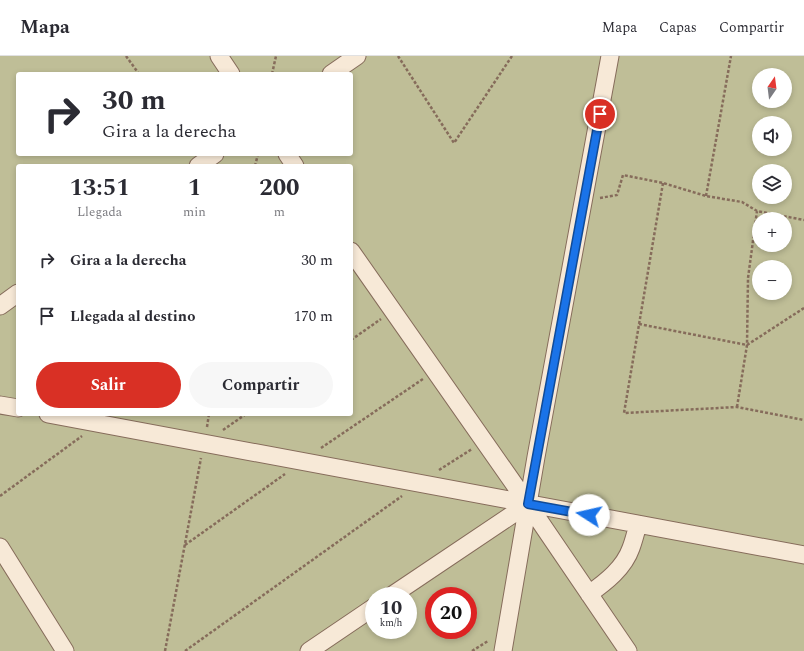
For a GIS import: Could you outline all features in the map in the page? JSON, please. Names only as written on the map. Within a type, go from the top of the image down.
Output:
[{"type":"lane","points":[[219,56],[231,72]]},
{"type":"lane","points":[[334,72],[357,56]]},
{"type":"lane","points":[[503,651],[528,504],[610,56]]},
{"type":"lane","points":[[201,164],[212,156]]},
{"type":"lane","points":[[353,253],[528,504],[628,651]]},
{"type":"lane","points":[[0,306],[16,294]]},
{"type":"lane","points":[[0,405],[16,408]]},
{"type":"lane","points":[[58,416],[804,555]]},
{"type":"lane","points":[[404,587],[528,504]]},
{"type":"lane","points":[[589,594],[607,580],[620,566],[630,549],[638,524]]},
{"type":"lane","points":[[0,547],[58,649]]},
{"type":"lane","points":[[309,651],[365,613]]},
{"type":"path","points":[[126,56],[138,72]]},
{"type":"path","points":[[272,72],[276,56]]},
{"type":"path","points":[[398,56],[454,143],[512,56]]},
{"type":"path","points":[[706,196],[731,56]]},
{"type":"path","points":[[584,202],[617,195],[623,175],[706,196],[742,202],[757,211],[804,220]]},
{"type":"path","points":[[663,184],[624,413],[737,407],[804,420]]},
{"type":"path","points":[[737,407],[747,345],[748,278],[757,211]]},
{"type":"path","points":[[639,324],[747,345],[804,308]]},
{"type":"path","points":[[353,339],[392,311]]},
{"type":"path","points":[[165,651],[209,416]]},
{"type":"path","points":[[204,444],[243,416]]},
{"type":"path","points":[[0,496],[100,424]]},
{"type":"path","points":[[185,651],[420,483],[484,441]]},
{"type":"green space","points":[[0,56],[804,56],[804,651],[0,651]]},
{"type":"route","points":[[589,515],[528,504],[600,114]]}]
